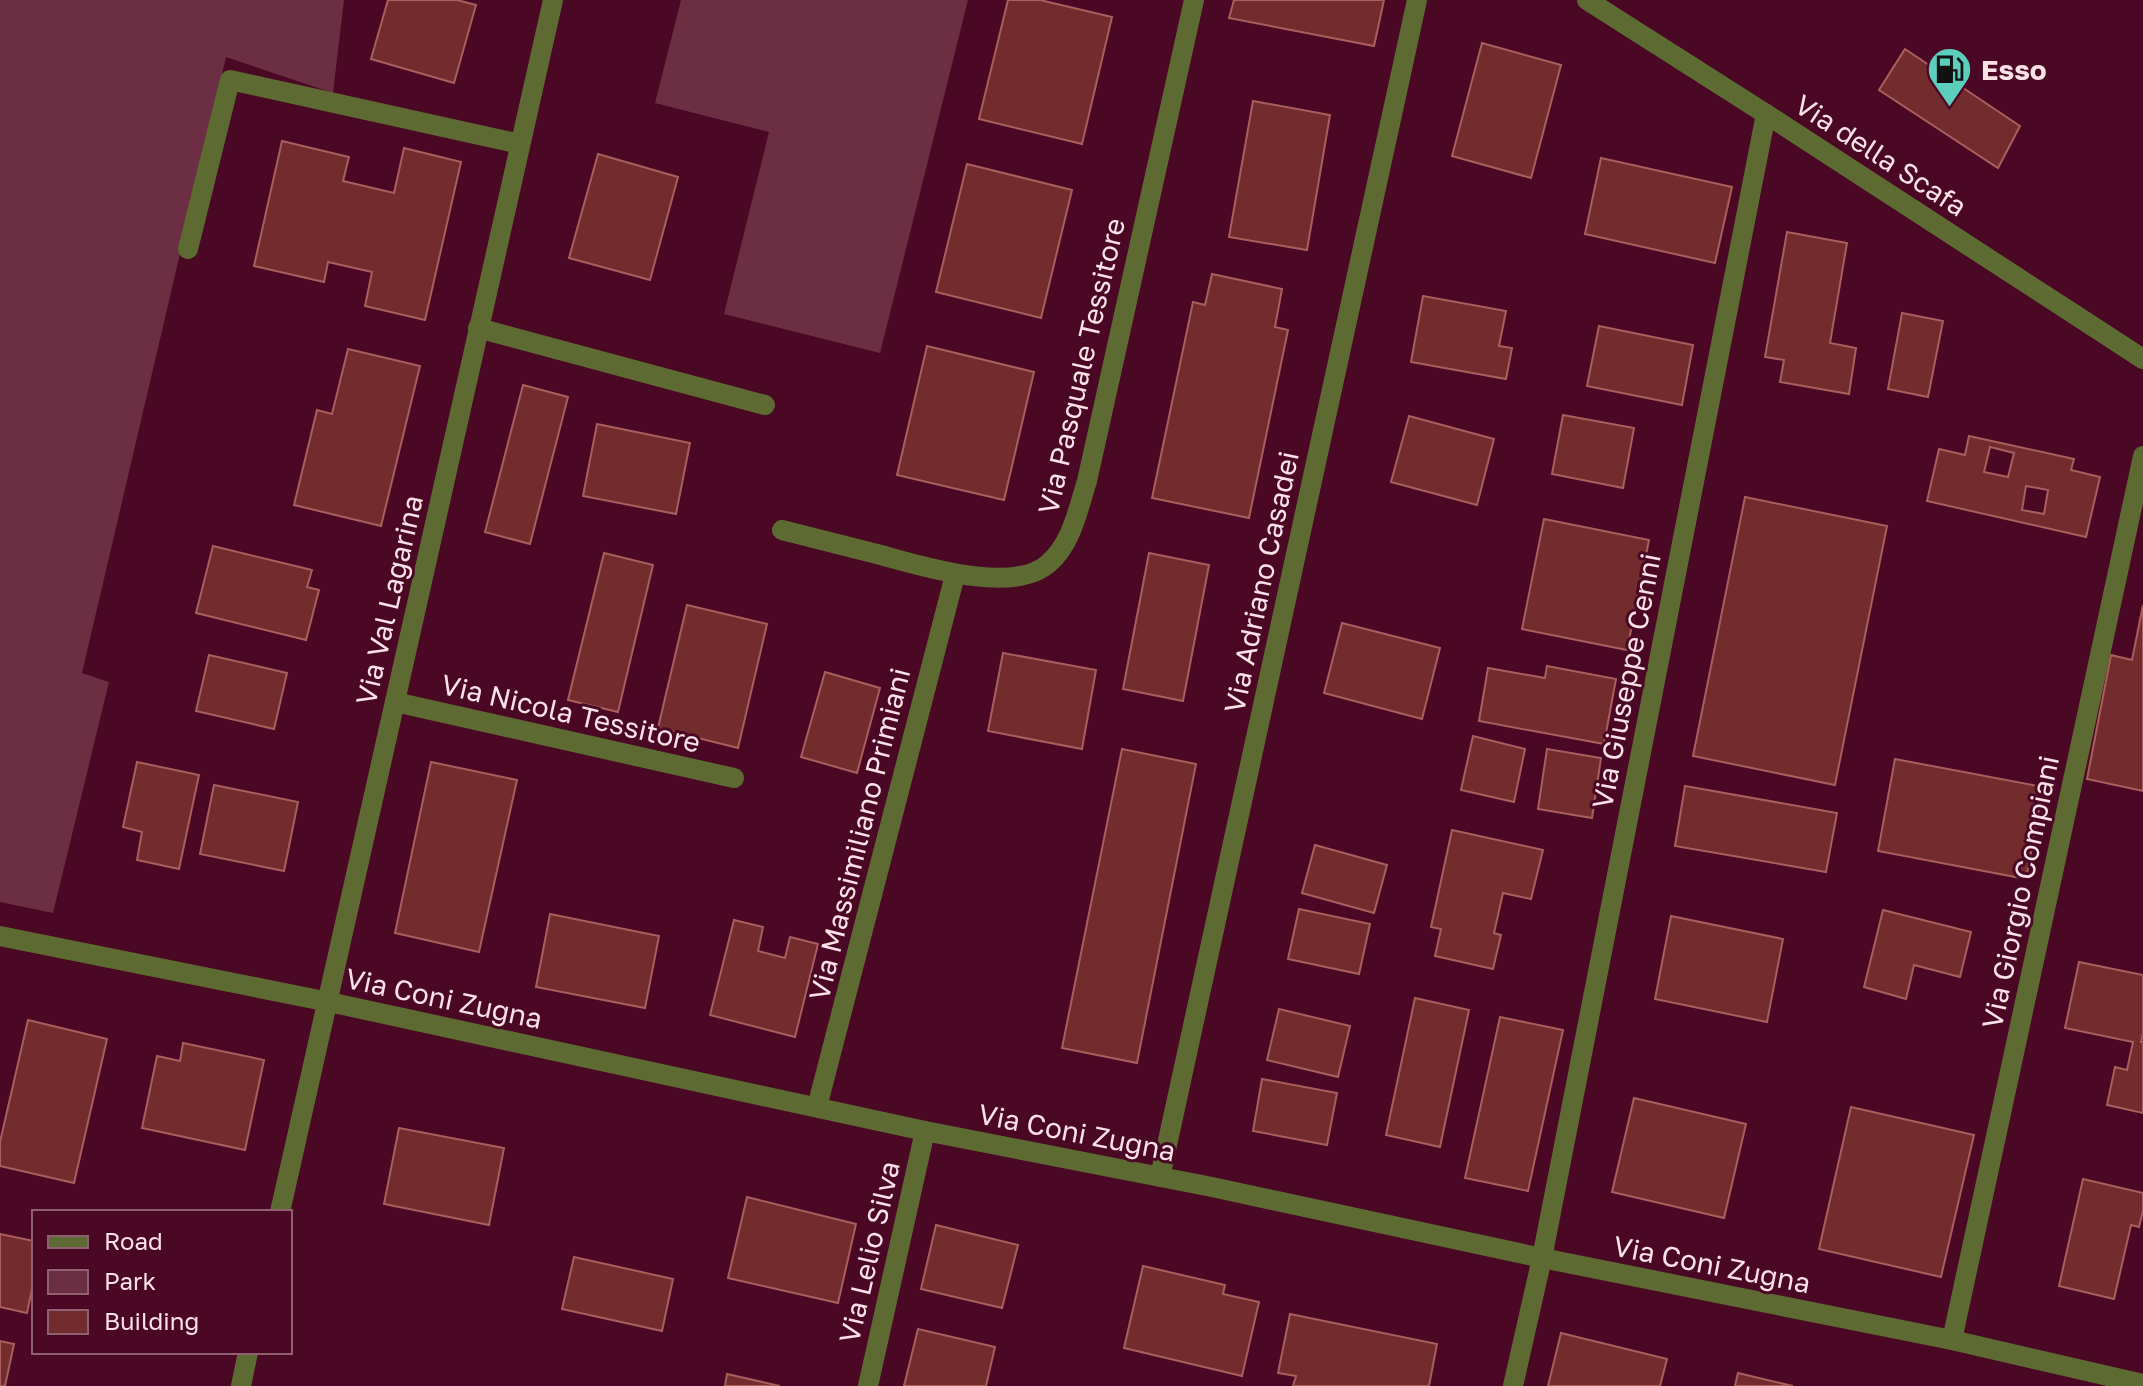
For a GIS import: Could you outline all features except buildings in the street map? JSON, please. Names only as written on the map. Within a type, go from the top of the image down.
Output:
[{"type":"street","name":"Via Val Lagarina","points":[[280,1210],[553,0]]},
{"type":"street","name":"Via Pasquale Tessitore","points":[[782,530],[955,575],[1005,578],[1032,573],[1049,564],[1068,540],[1087,481],[1194,0]]},
{"type":"street","name":"Via Adriano Casadei","points":[[1160,1177],[1417,0]]},
{"type":"street","name":"Via della Scafa","points":[[1587,0],[2143,359]]},
{"type":"street","points":[[188,249],[230,80],[520,144]]},
{"type":"street","name":"Via Giuseppe Cenni","points":[[1513,1386],[1542,1258],[1766,114]]},
{"type":"street","points":[[478,328],[765,405]]},
{"type":"street","name":"Via Giorgio Compiani","points":[[1952,1340],[2143,456]]},
{"type":"street","name":"Via Massimiliano Primiani","points":[[817,1107],[955,575]]},
{"type":"street","name":"Via Nicola Tessitore","points":[[395,702],[734,778]]},
{"type":"street","name":"Via Coni Zugna","points":[[1,940],[329,1002],[925,1131],[1952,1340],[2143,1384]]},
{"type":"street","name":"Via Lelio Silva","points":[[868,1386],[925,1131]]},
{"type":"street","points":[[241,1386],[248,1354]]},
{"type":"green space","points":[[0,0],[344,0],[333,93],[226,57],[82,673],[109,682],[53,913],[0,902]]},
{"type":"green space","points":[[681,0],[968,0],[880,353],[724,314],[769,132],[655,103]]},
{"type":"place","name":"Esso","points":[[1950,108]]}]
